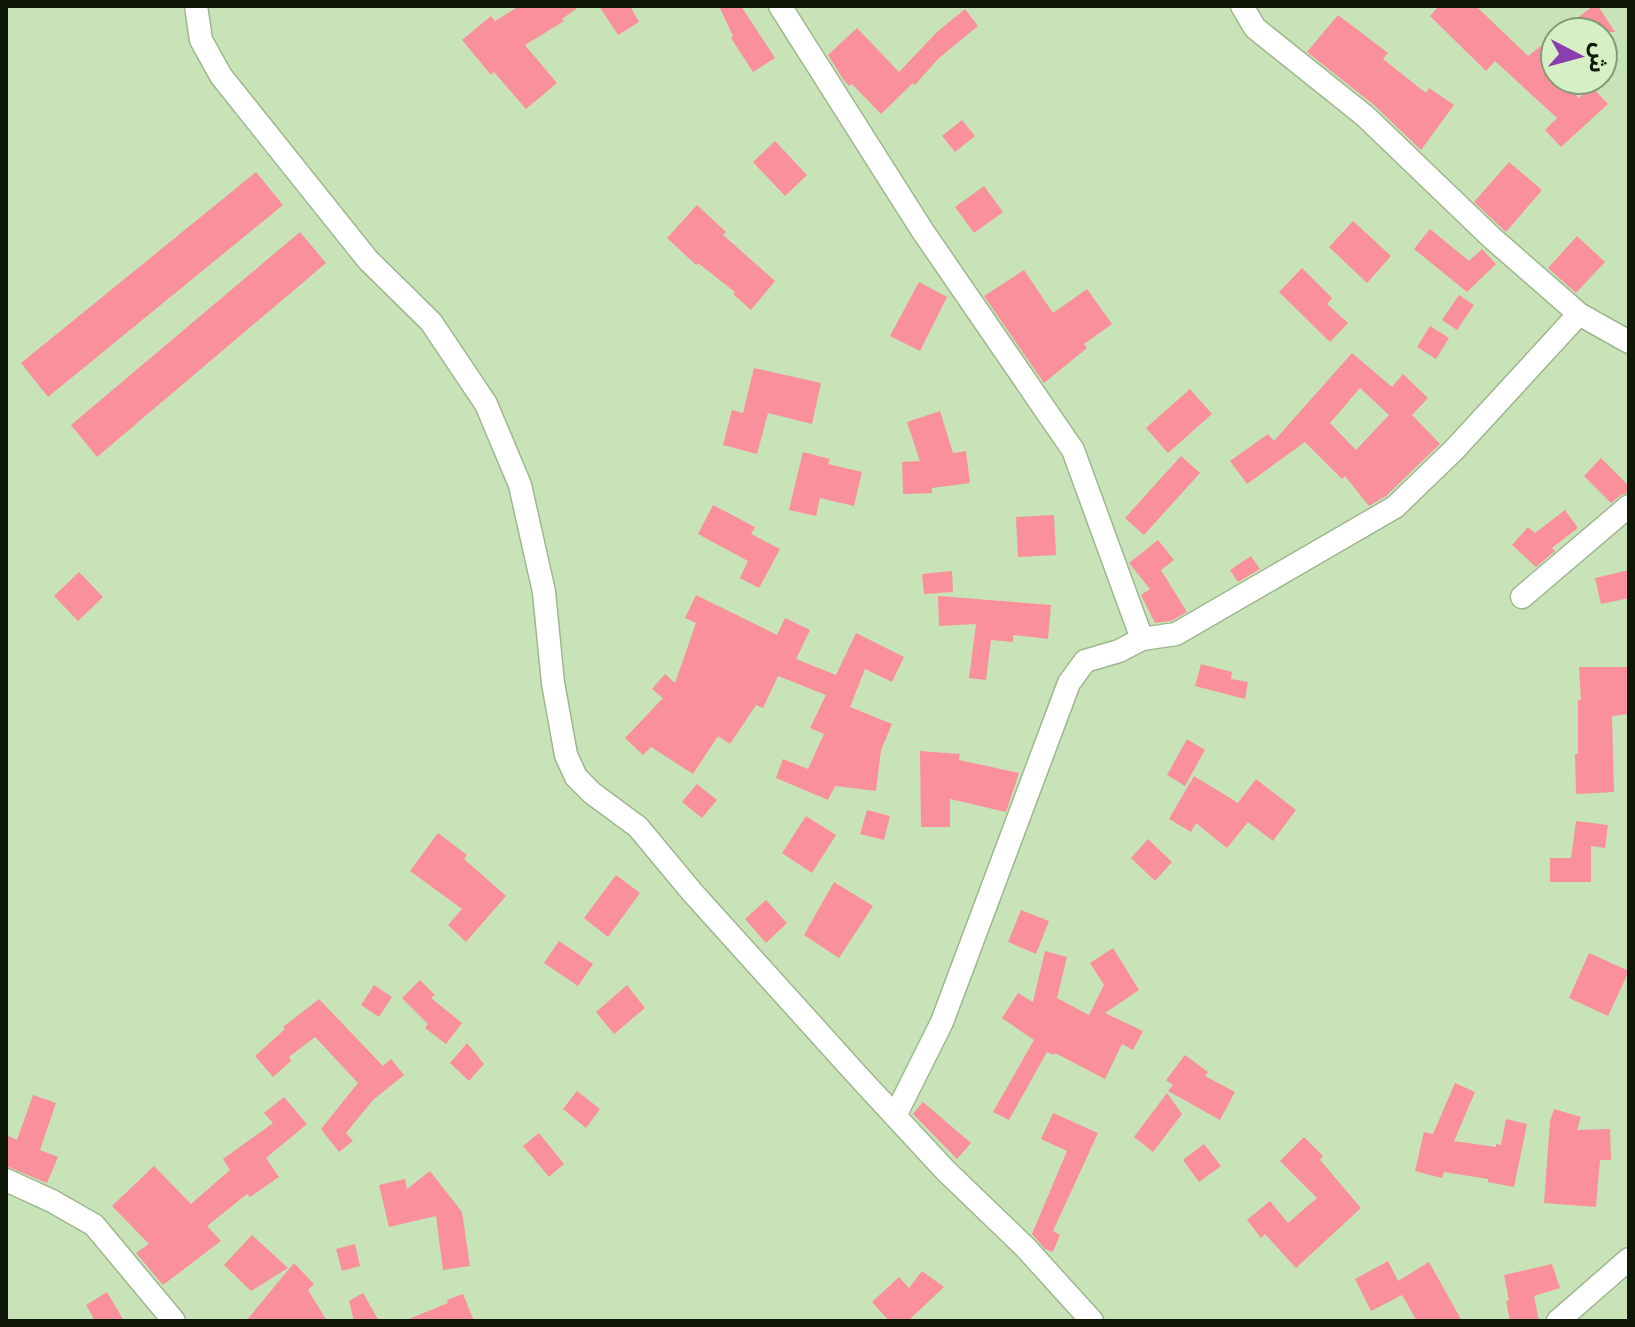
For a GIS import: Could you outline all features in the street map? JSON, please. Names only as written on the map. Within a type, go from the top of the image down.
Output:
[{"type":"street","points":[[196,6],[201,40],[221,76],[368,260],[431,322],[486,404],[520,485],[544,592],[553,683],[566,755],[576,777],[592,793],[638,827],[692,892],[895,1116],[945,1170],[1025,1247],[1092,1321]]},
{"type":"street","points":[[780,6],[922,230],[1073,450],[1142,639]]},
{"type":"street","points":[[1242,6],[1255,28],[1365,116],[1492,238],[1579,314],[1629,342]]},
{"type":"street","points":[[895,1116],[942,1022],[1069,683],[1085,661],[1119,651],[1142,639],[1176,634],[1395,507],[1454,450],[1579,314]]},
{"type":"street","points":[[1522,597],[1629,506]]},
{"type":"street","points":[[6,1180],[94,1225],[174,1321]]},
{"type":"street","points":[[1558,1321],[1629,1259]]},
{"type":"building","points":[[519,6],[580,6],[562,19],[564,21],[525,45],[557,83],[526,109],[494,72],[491,75],[462,40],[491,16],[495,21]]},
{"type":"building","points":[[599,6],[630,6],[639,22],[618,35]]},
{"type":"building","points":[[719,6],[741,6],[775,58],[753,72],[731,38],[733,36]]},
{"type":"building","points":[[1439,6],[1476,6],[1528,56],[1539,47],[1539,96],[1600,96],[1608,104],[1561,147],[1545,130],[1557,118],[1495,61],[1486,71],[1430,16]]},
{"type":"building","points":[[1593,6],[1598,6],[1605,16],[1580,16]]},
{"type":"building","points":[[965,9],[978,26],[939,58],[915,85],[913,83],[881,114],[852,84],[849,86],[828,55],[857,28],[899,72],[937,32]]},
{"type":"building","points":[[1338,15],[1388,53],[1383,59],[1426,93],[1429,88],[1454,105],[1421,150],[1374,105],[1307,52]]},
{"type":"building","points":[[962,120],[975,136],[955,152],[942,136]]},
{"type":"building","points":[[775,141],[807,175],[785,196],[753,162]]},
{"type":"building","points":[[1509,162],[1542,190],[1506,232],[1474,202]]},
{"type":"building","points":[[256,172],[283,205],[48,397],[21,363]]},
{"type":"building","points":[[984,186],[1003,212],[974,233],[955,207]]},
{"type":"building","points":[[697,205],[726,232],[723,235],[775,281],[751,310],[733,294],[735,292],[698,263],[696,265],[667,238]]},
{"type":"building","points":[[1353,221],[1391,256],[1367,283],[1329,247]]},
{"type":"building","points":[[1430,229],[1469,261],[1482,249],[1496,264],[1467,292],[1414,249]]},
{"type":"building","points":[[300,232],[326,263],[97,457],[71,425]]},
{"type":"building","points":[[1577,236],[1605,262],[1576,293],[1548,268]]},
{"type":"building","points":[[1302,268],[1332,298],[1327,304],[1348,323],[1330,342],[1279,292]]},
{"type":"building","points":[[1024,270],[1053,313],[1087,289],[1112,324],[1084,344],[1087,348],[1044,383],[984,296]]},
{"type":"building","points":[[919,282],[947,297],[920,351],[890,336]]},
{"type":"building","points":[[1459,295],[1474,305],[1457,330],[1442,320]]},
{"type":"building","points":[[1430,326],[1449,338],[1436,359],[1417,347]]},
{"type":"building","points":[[1352,353],[1392,387],[1403,374],[1428,398],[1412,415],[1440,444],[1386,496],[1369,506],[1345,476],[1342,479],[1305,442],[1247,484],[1230,461],[1268,434],[1274,441]],"holes":[[[1360,388],[1389,415],[1356,450],[1330,423]]]},
{"type":"building","points":[[754,368],[821,383],[812,424],[768,413],[757,454],[723,445],[732,410],[743,413]]},
{"type":"building","points":[[1190,389],[1212,414],[1168,453],[1146,428]]},
{"type":"building","points":[[940,411],[953,453],[966,451],[970,483],[932,488],[932,493],[903,494],[902,462],[920,461],[907,422]]},
{"type":"building","points":[[803,452],[830,459],[828,464],[862,472],[854,506],[820,498],[816,516],[789,510]]},
{"type":"building","points":[[1181,456],[1200,473],[1144,535],[1125,518]]},
{"type":"building","points":[[1601,458],[1629,486],[1629,492],[1611,503],[1584,476]]},
{"type":"building","points":[[713,505],[755,527],[751,534],[780,549],[759,588],[740,578],[748,561],[698,534]]},
{"type":"building","points":[[1565,510],[1578,528],[1552,548],[1555,551],[1536,567],[1512,545],[1528,527],[1535,533]]},
{"type":"building","points":[[1054,515],[1056,555],[1018,557],[1016,517]]},
{"type":"building","points":[[1158,540],[1174,560],[1161,570],[1187,612],[1171,621],[1155,623],[1141,595],[1150,589],[1129,563]]},
{"type":"building","points":[[1251,556],[1260,569],[1238,582],[1230,570]]},
{"type":"building","points":[[1629,570],[1629,598],[1601,604],[1595,578]]},
{"type":"building","points":[[952,571],[953,592],[924,594],[922,574]]},
{"type":"building","points":[[79,572],[103,597],[78,621],[54,596]]},
{"type":"building","points":[[696,595],[777,635],[785,618],[810,630],[796,659],[836,675],[856,633],[904,657],[892,682],[865,669],[850,707],[892,724],[881,750],[876,791],[835,786],[828,800],[776,778],[783,759],[808,769],[824,734],[810,728],[826,695],[778,676],[763,708],[756,705],[730,744],[718,736],[693,774],[651,747],[643,755],[625,738],[663,698],[652,689],[665,674],[675,683],[696,623],[685,618]]},
{"type":"building","points":[[938,596],[1051,605],[1048,639],[1013,635],[1013,642],[991,640],[986,680],[969,678],[976,624],[939,626]]},
{"type":"building","points":[[1201,664],[1232,672],[1231,679],[1248,682],[1245,699],[1195,686]]},
{"type":"building","points":[[1579,667],[1629,667],[1629,714],[1612,716],[1614,792],[1576,794],[1575,754],[1578,754],[1578,700],[1581,700]]},
{"type":"building","points":[[1187,739],[1205,750],[1185,786],[1167,775]]},
{"type":"building","points":[[920,751],[960,754],[959,760],[1019,773],[1006,812],[950,799],[950,827],[921,827]]},
{"type":"building","points":[[1194,776],[1238,803],[1256,779],[1296,810],[1273,841],[1248,822],[1227,848],[1196,823],[1191,832],[1169,819]]},
{"type":"building","points":[[697,784],[717,800],[702,818],[682,802]]},
{"type":"building","points":[[867,810],[890,816],[884,840],[860,834]]},
{"type":"building","points":[[806,816],[836,835],[812,873],[782,853]]},
{"type":"building","points":[[1576,821],[1608,825],[1605,848],[1591,846],[1591,882],[1550,882],[1550,858],[1571,858]]},
{"type":"building","points":[[438,833],[467,855],[464,859],[506,896],[466,942],[448,925],[462,909],[410,871]]},
{"type":"building","points":[[1148,839],[1172,862],[1155,881],[1131,858]]},
{"type":"building","points":[[616,875],[640,893],[608,937],[584,918]]},
{"type":"building","points":[[834,882],[873,906],[839,958],[804,935]]},
{"type":"building","points":[[766,900],[787,923],[766,943],[745,919]]},
{"type":"building","points":[[1021,910],[1049,921],[1036,954],[1008,942]]},
{"type":"building","points":[[559,941],[593,964],[578,986],[544,963]]},
{"type":"building","points":[[1113,948],[1139,990],[1105,1013],[1143,1031],[1133,1050],[1122,1044],[1105,1079],[1055,1053],[1047,1052],[1009,1120],[993,1112],[1034,1040],[1002,1018],[1018,993],[1033,1002],[1045,951],[1067,957],[1057,998],[1089,1015],[1104,985],[1090,963]]},
{"type":"building","points":[[1589,953],[1629,971],[1608,1016],[1569,998]]},
{"type":"building","points":[[420,980],[435,995],[431,998],[462,1023],[446,1044],[425,1028],[428,1024],[402,998]]},
{"type":"building","points":[[374,985],[392,997],[379,1017],[361,1005]]},
{"type":"building","points":[[627,985],[645,1008],[614,1034],[596,1012]]},
{"type":"building","points":[[319,999],[383,1066],[391,1059],[404,1075],[373,1100],[346,1133],[353,1141],[339,1152],[321,1129],[358,1083],[315,1037],[289,1057],[291,1061],[273,1077],[255,1056],[285,1029],[283,1027]]},
{"type":"building","points":[[467,1043],[484,1064],[469,1081],[450,1063]]},
{"type":"building","points":[[1185,1055],[1208,1072],[1205,1076],[1235,1092],[1220,1120],[1168,1091],[1173,1085],[1166,1080]]},
{"type":"building","points":[[1455,1083],[1475,1092],[1454,1141],[1496,1147],[1496,1144],[1501,1145],[1506,1119],[1527,1124],[1514,1187],[1488,1182],[1488,1179],[1444,1172],[1442,1178],[1415,1171],[1424,1132],[1433,1134]]},
{"type":"building","points":[[577,1091],[600,1109],[586,1128],[563,1109]]},
{"type":"building","points":[[1167,1093],[1182,1114],[1153,1152],[1134,1137]]},
{"type":"building","points":[[33,1095],[56,1103],[40,1150],[58,1157],[47,1183],[6,1166],[6,1135],[17,1140]]},
{"type":"building","points":[[284,1097],[307,1124],[266,1158],[279,1177],[250,1197],[247,1194],[207,1226],[221,1241],[163,1285],[136,1253],[149,1244],[112,1206],[154,1166],[191,1204],[230,1170],[223,1159],[273,1123],[264,1113]]},
{"type":"building","points":[[923,1102],[971,1143],[957,1159],[913,1114]]},
{"type":"building","points":[[1554,1109],[1581,1117],[1577,1130],[1610,1129],[1611,1160],[1600,1160],[1596,1207],[1544,1203],[1550,1121]]},
{"type":"building","points":[[1053,1113],[1098,1133],[1053,1231],[1060,1235],[1053,1252],[1045,1249],[1032,1234],[1067,1151],[1041,1139]]},
{"type":"building","points":[[539,1133],[564,1164],[549,1177],[523,1146]]},
{"type":"building","points":[[1304,1137],[1323,1156],[1320,1160],[1361,1208],[1296,1268],[1265,1234],[1261,1238],[1247,1220],[1270,1201],[1288,1223],[1317,1198],[1280,1161]]},
{"type":"building","points":[[1204,1144],[1221,1166],[1199,1182],[1183,1160]]},
{"type":"building","points":[[430,1171],[462,1212],[470,1266],[443,1270],[436,1216],[389,1227],[379,1185],[405,1179],[407,1189]]},
{"type":"building","points":[[252,1235],[288,1268],[251,1291],[224,1265]]},
{"type":"building","points":[[355,1244],[360,1266],[342,1271],[336,1249]]},
{"type":"building","points":[[1388,1261],[1398,1281],[1429,1262],[1462,1321],[1417,1321],[1402,1295],[1371,1311],[1355,1279]]},
{"type":"building","points":[[294,1263],[314,1284],[308,1290],[327,1321],[246,1321]]},
{"type":"building","points":[[1552,1264],[1560,1288],[1534,1296],[1539,1321],[1510,1321],[1504,1275]]},
{"type":"building","points":[[922,1271],[944,1287],[908,1321],[889,1321],[872,1302],[899,1277],[909,1288]]},
{"type":"building","points":[[107,1292],[124,1321],[95,1321],[86,1305]]},
{"type":"building","points":[[363,1293],[379,1321],[354,1321],[349,1301]]},
{"type":"building","points":[[463,1294],[474,1321],[404,1321],[448,1303],[447,1300]]}]
